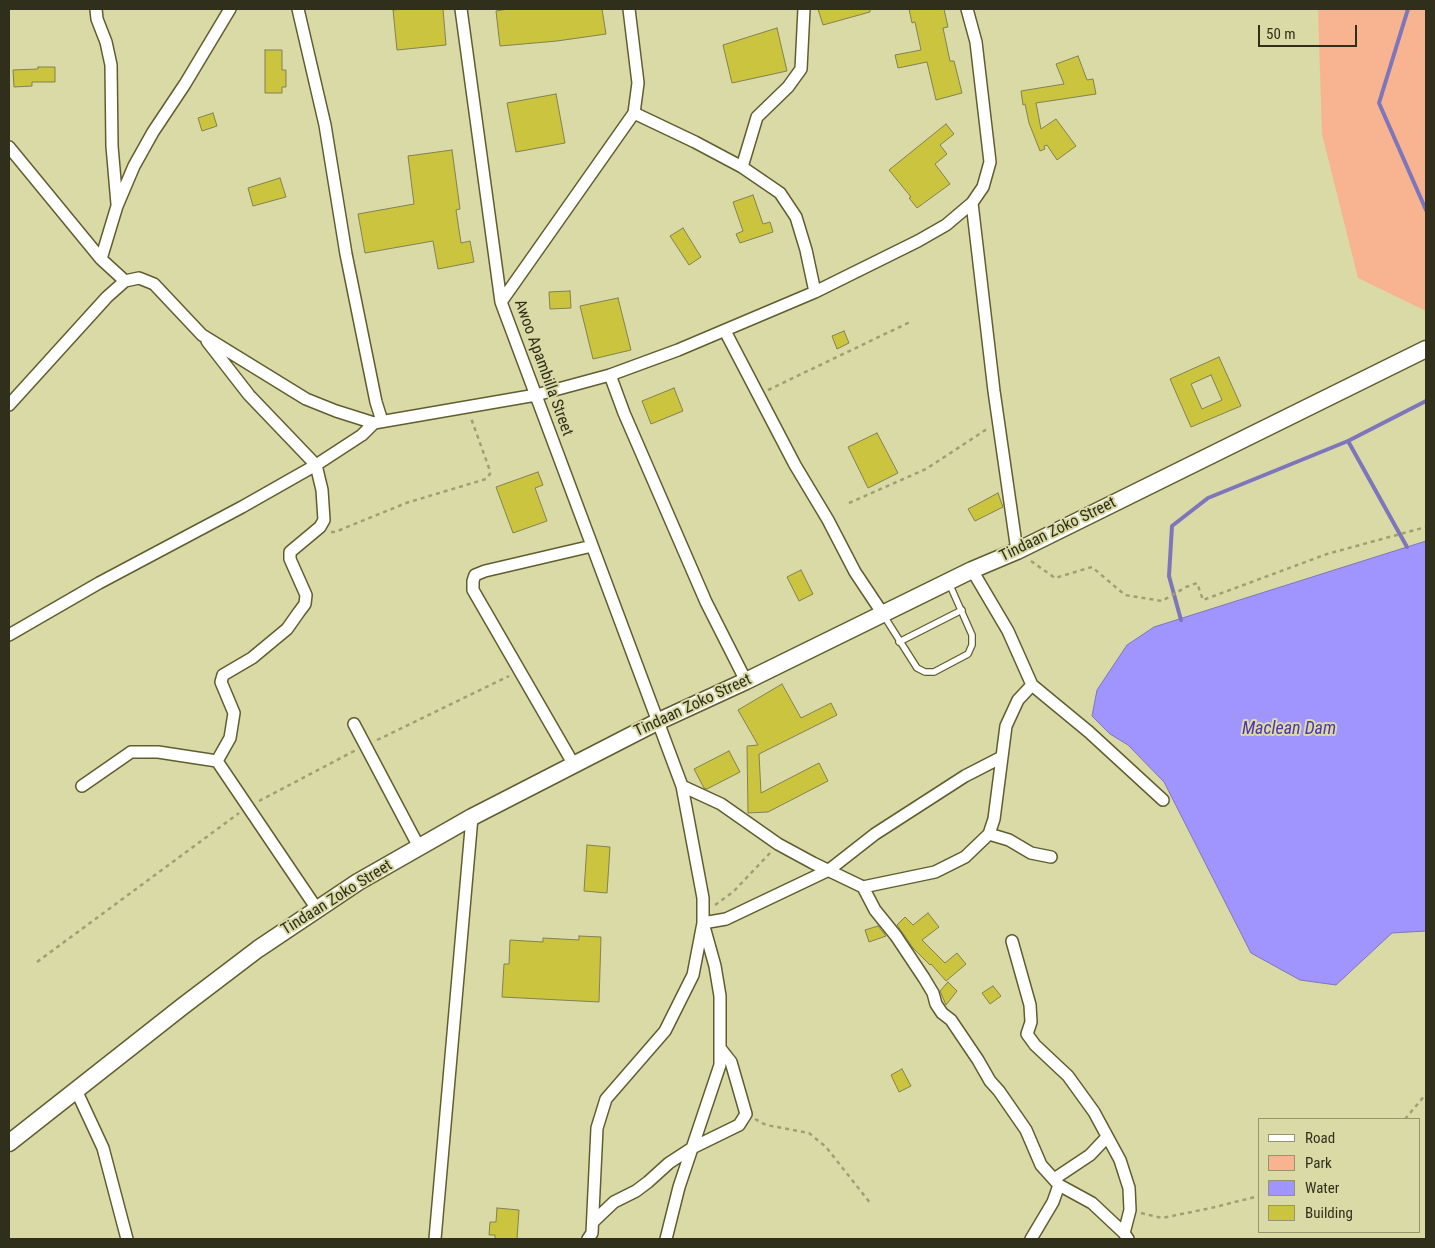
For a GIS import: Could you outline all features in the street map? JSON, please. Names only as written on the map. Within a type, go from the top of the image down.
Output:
[{"type":"main road","name":"Tindaan Zoko Street","points":[[9,1143],[258,949],[358,882],[472,817],[657,722],[746,681],[972,570],[1017,551],[1426,348]]},
{"type":"street","points":[[96,9],[106,42],[110,64],[112,146],[117,206]]},
{"type":"street","points":[[101,258],[117,206],[134,166],[186,84],[230,9]]},
{"type":"street","points":[[298,9],[325,125],[346,254],[376,402],[378,422]]},
{"type":"street","name":"Awoo Apambilla Street","points":[[462,9],[501,302],[682,786],[703,898],[703,918]]},
{"type":"street","points":[[501,302],[634,113],[638,83],[629,9]]},
{"type":"street","points":[[742,167],[757,117],[788,87],[801,69],[804,9]]},
{"type":"street","points":[[202,335],[306,399],[336,411],[378,422],[536,395],[610,375],[725,331],[815,292],[939,229],[972,203],[983,187],[990,162],[976,42],[968,9]]},
{"type":"street","points":[[634,113],[742,167],[780,193],[796,217],[806,250],[815,292]]},
{"type":"street","points":[[9,147],[101,258],[125,281]]},
{"type":"street","points":[[972,203],[1017,551]]},
{"type":"street","points":[[9,405],[108,297],[125,281],[139,278],[154,284],[202,335],[249,395],[316,465],[322,490],[324,520],[320,527],[290,552],[290,559],[306,595],[304,604],[287,629],[252,658],[223,675],[221,682],[234,713],[230,738],[217,761]]},
{"type":"street","points":[[725,331],[795,465],[828,520],[855,572],[882,614]]},
{"type":"street","points":[[610,375],[624,413],[706,602],[746,681]]},
{"type":"street","points":[[9,635],[99,583],[242,507],[316,465],[362,435],[378,422]]},
{"type":"street","points":[[574,765],[473,590],[473,581],[475,574],[592,546]]},
{"type":"street","points":[[972,570],[1008,631],[1032,685],[1089,732],[1163,800]]},
{"type":"street","points":[[863,887],[935,872],[965,857],[989,834],[994,819],[1006,726],[1018,700],[1032,685]]},
{"type":"street","points":[[354,724],[419,847]]},
{"type":"street","points":[[82,786],[131,752],[158,752],[217,761],[317,909]]},
{"type":"street","points":[[703,918],[726,919],[829,870],[876,834],[965,776],[1002,756]]},
{"type":"street","points":[[682,786],[721,804],[778,844],[863,887],[875,910],[896,936],[924,978],[942,1013],[951,1020],[990,1081],[1026,1130],[1041,1165],[1056,1182],[1092,1203],[1126,1236]]},
{"type":"street","points":[[435,1239],[472,817]]},
{"type":"street","points":[[989,834],[1009,840],[1031,853],[1051,857]]},
{"type":"street","points":[[666,1239],[679,1187],[720,1065],[720,996],[715,966],[703,918]]},
{"type":"street","points":[[588,1239],[592,1233],[593,1222],[597,1128],[606,1099],[666,1031],[693,975],[703,918]]},
{"type":"street","points":[[1012,941],[1030,1004],[1031,1022],[1027,1034],[1035,1045],[1068,1076],[1094,1112],[1120,1160],[1129,1188],[1130,1210],[1126,1236]]},
{"type":"street","points":[[593,1222],[614,1202],[636,1191],[669,1163],[692,1148],[739,1125],[746,1114],[731,1062],[720,1048]]},
{"type":"street","points":[[76,1090],[103,1148],[127,1239]]},
{"type":"street","points":[[1031,1239],[1053,1202],[1056,1182],[1090,1155],[1107,1137]]},
{"type":"lane","points":[[882,614],[917,668],[925,672],[934,672],[968,654],[972,646],[972,635],[949,582]]},
{"type":"lane","points":[[899,642],[962,610]]},
{"type":"path","points":[[758,394],[910,322]]},
{"type":"path","points":[[320,527],[330,532],[335,532],[406,503],[486,479],[490,474],[489,468],[466,407]]},
{"type":"path","points":[[849,503],[926,469],[999,421]]},
{"type":"path","points":[[1017,551],[1055,578],[1092,567],[1125,595],[1162,601],[1197,582],[1203,600],[1327,554],[1426,527]]},
{"type":"path","points":[[37,962],[248,806],[366,745],[519,672]]},
{"type":"path","points":[[703,918],[732,892],[778,844]]},
{"type":"path","points":[[1407,1118],[1426,1094]]},
{"type":"path","points":[[746,1114],[766,1125],[809,1133],[826,1147],[871,1204]]},
{"type":"path","points":[[1130,1210],[1162,1218],[1258,1196]]},
{"type":"green space","points":[[1318,9],[1426,9],[1426,311],[1358,278],[1322,134]]},
{"type":"water","name":"Maclean Dam","points":[[1426,541],[1426,931],[1392,933],[1336,985],[1300,980],[1251,953],[1164,782],[1128,745],[1110,734],[1092,716],[1097,690],[1127,645],[1154,627]]},
{"type":"building","points":[[443,9],[446,45],[397,50],[393,10]]},
{"type":"building","points":[[508,9],[602,9],[606,34],[500,46],[496,11]]},
{"type":"building","points":[[818,9],[870,9],[870,12],[823,25]]},
{"type":"building","points":[[909,9],[944,9],[948,27],[943,28],[950,61],[954,61],[962,93],[936,100],[927,62],[898,68],[895,55],[921,50],[915,22],[912,23]]},
{"type":"building","points":[[777,28],[787,71],[732,83],[723,45]]},
{"type":"building","points":[[265,50],[282,50],[282,70],[286,70],[286,87],[282,87],[282,93],[265,93]]},
{"type":"building","points":[[1078,56],[1087,80],[1093,79],[1096,94],[1036,103],[1041,129],[1056,119],[1076,146],[1057,160],[1047,145],[1044,146],[1045,149],[1040,151],[1029,123],[1025,104],[1023,105],[1021,91],[1064,84],[1056,64]]},
{"type":"building","points":[[38,67],[55,67],[55,82],[32,82],[32,86],[14,87],[13,70],[38,69]]},
{"type":"building","points":[[556,94],[565,143],[516,152],[507,103]]},
{"type":"building","points":[[213,113],[217,126],[202,131],[198,118]]},
{"type":"building","points":[[946,124],[954,134],[940,145],[947,154],[935,164],[950,184],[917,208],[909,198],[911,197],[889,170]]},
{"type":"building","points":[[452,150],[460,209],[456,210],[461,243],[470,241],[474,262],[438,269],[433,241],[365,253],[358,214],[414,204],[408,156]]},
{"type":"building","points":[[280,178],[286,197],[253,206],[248,188]]},
{"type":"building","points":[[753,195],[763,224],[770,222],[773,232],[740,243],[736,234],[743,231],[733,202]]},
{"type":"building","points":[[683,228],[701,257],[689,265],[670,236]]},
{"type":"building","points":[[570,291],[571,308],[550,309],[549,292]]},
{"type":"building","points":[[618,298],[631,350],[593,359],[580,306]]},
{"type":"building","points":[[844,331],[849,343],[837,349],[832,336]]},
{"type":"building","points":[[1219,357],[1241,406],[1191,427],[1170,379]],"holes":[[[1211,375],[1222,400],[1202,409],[1191,384]]]},
{"type":"building","points":[[674,388],[683,411],[651,424],[642,401]]},
{"type":"building","points":[[877,433],[898,473],[868,488],[848,447]]},
{"type":"building","points":[[538,472],[543,485],[535,488],[547,521],[513,533],[496,487]]},
{"type":"building","points":[[998,493],[1003,507],[975,521],[968,509]]},
{"type":"building","points":[[801,570],[813,594],[799,601],[787,577]]},
{"type":"building","points":[[782,684],[801,718],[831,703],[837,715],[759,754],[761,793],[819,763],[828,781],[768,812],[748,813],[747,746],[758,745],[738,710]]},
{"type":"building","points":[[729,751],[740,772],[707,789],[704,788],[694,769]]},
{"type":"building","points":[[587,845],[610,847],[607,893],[584,891]]},
{"type":"building","points":[[928,913],[939,927],[922,940],[945,963],[957,953],[966,964],[946,981],[913,948],[897,925],[905,917],[913,925]]},
{"type":"building","points":[[878,926],[886,936],[869,942],[865,930]]},
{"type":"building","points":[[579,936],[601,937],[599,1002],[502,997],[504,964],[509,964],[510,940],[543,942],[543,938],[579,940]]},
{"type":"building","points":[[948,982],[957,991],[946,1005],[940,991]]},
{"type":"building","points":[[993,986],[1001,996],[990,1004],[982,993]]},
{"type":"building","points":[[902,1069],[911,1086],[899,1092],[891,1075]]},
{"type":"building","points":[[497,1208],[519,1210],[517,1239],[495,1239],[495,1235],[489,1235],[490,1222],[496,1222]]},
{"type":"waterway","points":[[1408,9],[1379,103],[1426,210]]},
{"type":"waterway","points":[[1181,620],[1169,576],[1172,526],[1208,498],[1348,441],[1426,401]]},
{"type":"waterway","points":[[1348,441],[1407,547]]}]
